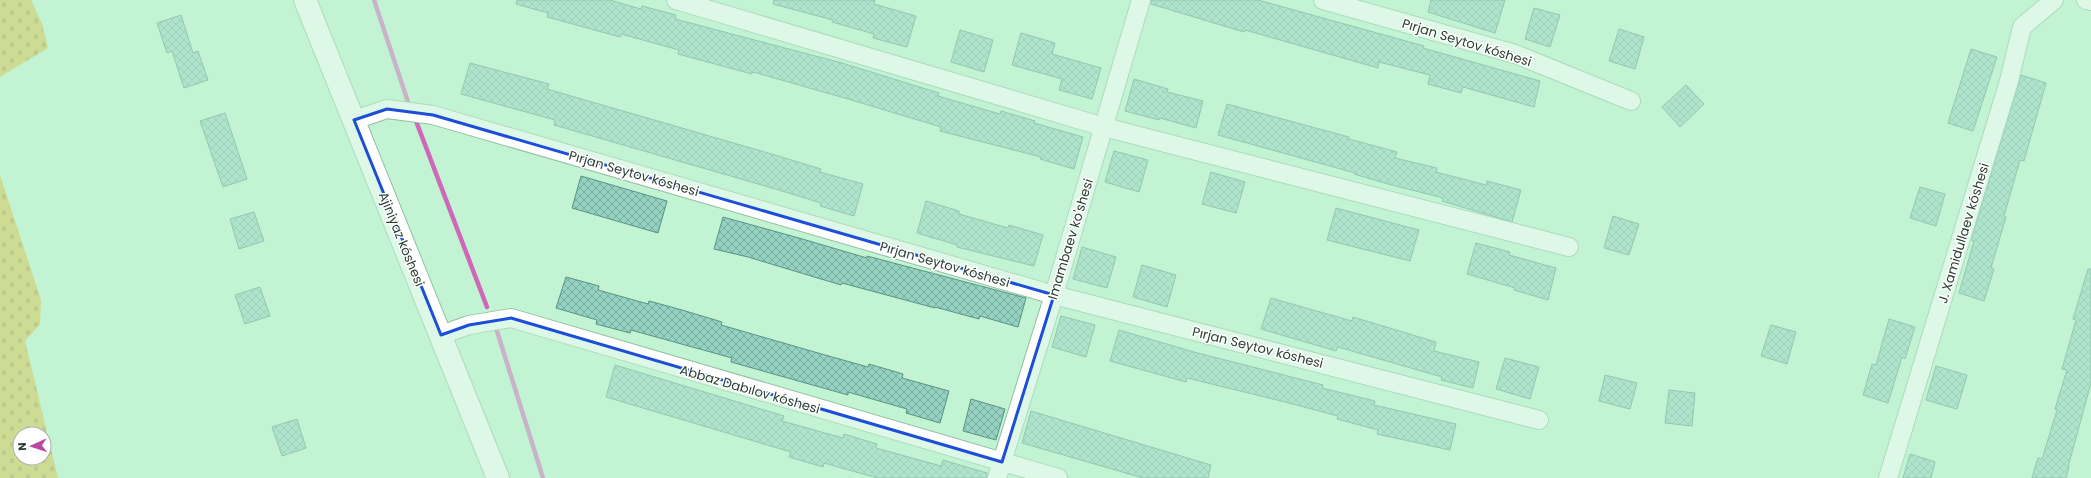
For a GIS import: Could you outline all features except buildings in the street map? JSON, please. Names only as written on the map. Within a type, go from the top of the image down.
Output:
[{"type":"street","name":"Ajiniyaz kóshesi","points":[[305,0],[498,478]]},
{"type":"street","points":[[676,0],[1104,127],[1569,247]]},
{"type":"street","name":"Imambaev ko'shesi","points":[[999,470],[1054,295],[1142,0]]},
{"type":"street","name":"Pırjan Seytov kóshesi","points":[[1323,0],[1515,54],[1631,101]]},
{"type":"street","name":"J. Xamidullaev kóshesi","points":[[1888,478],[2007,88],[2022,27],[2054,0]]},
{"type":"street","points":[[2086,0],[2091,1]]},
{"type":"street","name":"Pırjan Seytov kóshesi","points":[[354,120],[386,109],[433,115],[1054,295],[1539,420]]},
{"type":"street","name":"Abbaz Dabılov kóshesi","points":[[441,335],[469,325],[511,318],[999,470],[1058,478]]},
{"type":"highlighted area","points":[[387,109],[433,115],[1054,295],[1002,462],[511,318],[469,325],[441,335],[354,120]]},
{"type":"green space","points":[[0,0],[31,0],[42,24],[48,48],[0,77]]},
{"type":"green space","points":[[0,175],[41,300],[40,324],[25,341],[45,426],[12,426],[12,466],[52,466],[52,453],[58,478],[0,478]]},
{"type":"waterway","points":[[374,0],[408,102]]},
{"type":"waterway","points":[[416,121],[487,307]]},
{"type":"waterway","points":[[496,328],[543,478]]}]
